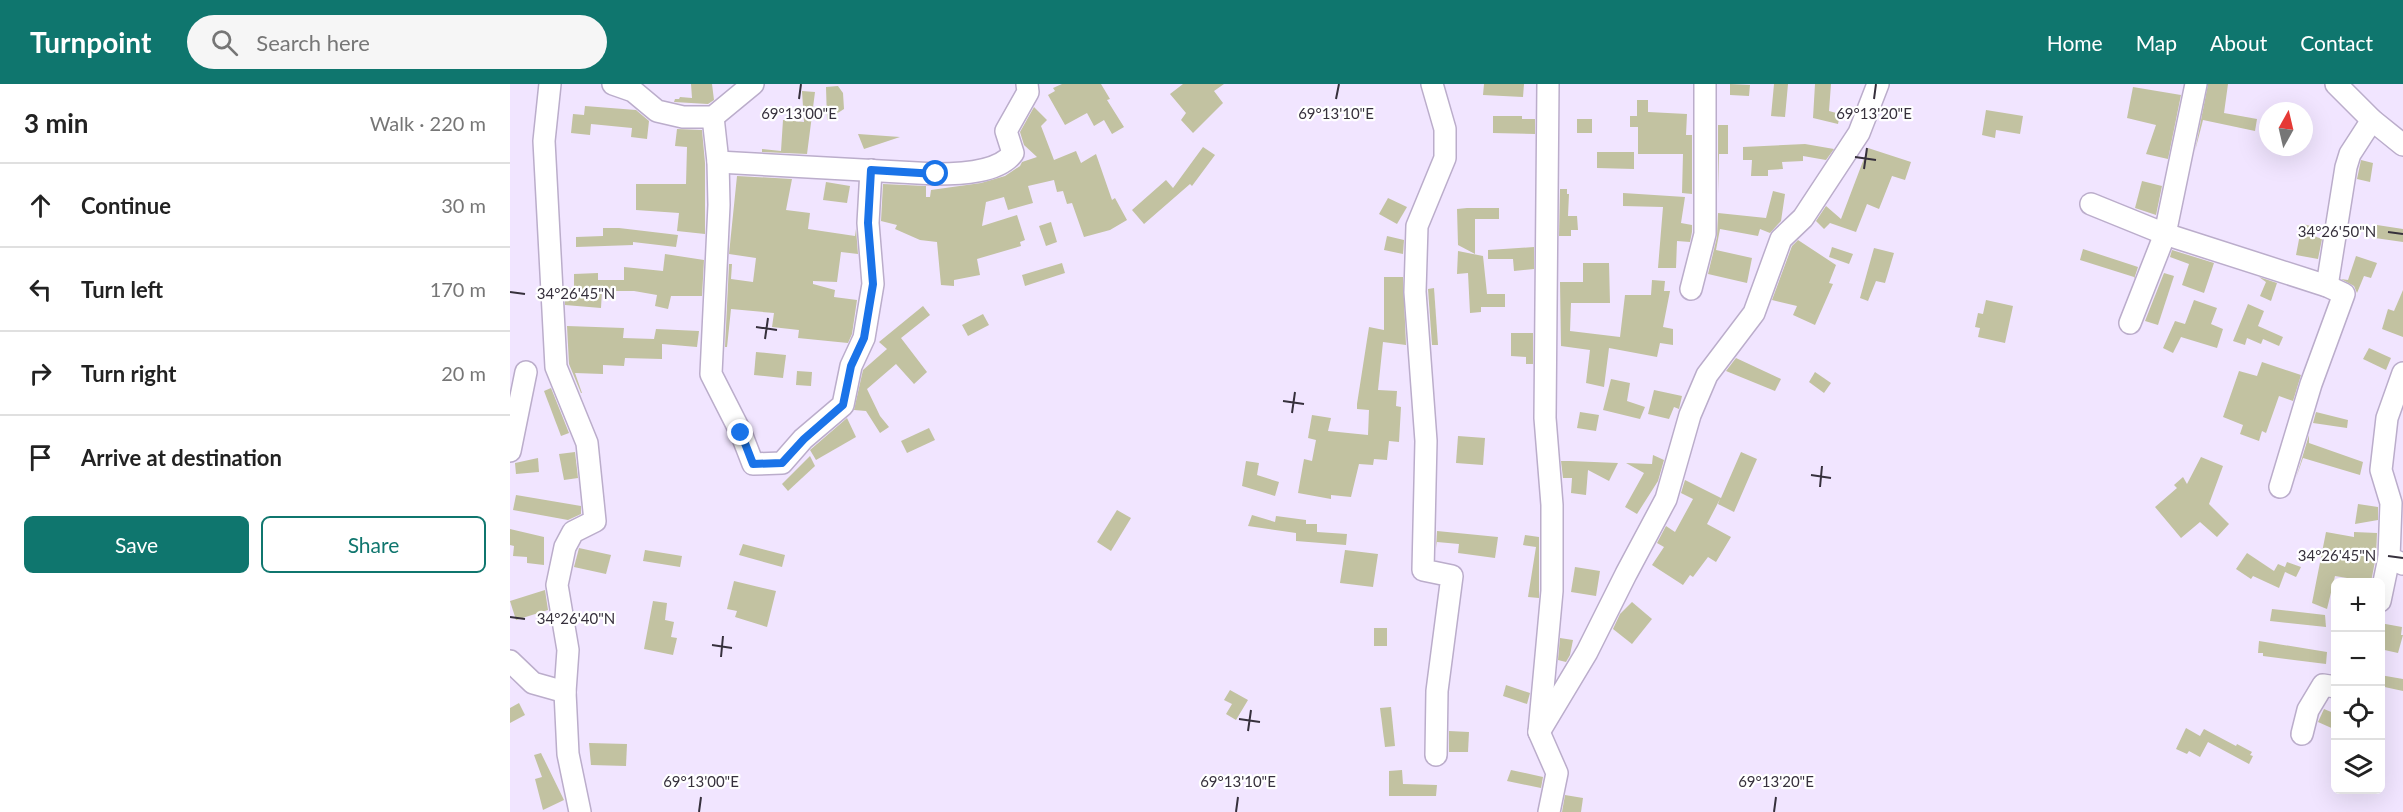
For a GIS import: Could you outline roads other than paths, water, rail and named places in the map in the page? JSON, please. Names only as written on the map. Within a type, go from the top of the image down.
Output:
[{"type":"street","points":[[550,84],[544,141],[556,367],[587,443],[596,521],[573,532],[565,547],[557,585],[568,650],[565,692],[568,753],[580,812]]},
{"type":"street","points":[[614,84],[633,91],[657,111],[683,117],[713,117],[753,84]]},
{"type":"street","points":[[718,162],[970,174],[1008,160],[1013,153],[1006,131],[1028,92],[1027,84]]},
{"type":"street","points":[[1432,84],[1445,129],[1445,158],[1417,226],[1415,292],[1426,441],[1423,570],[1452,576],[1437,691],[1436,755]]},
{"type":"street","points":[[1548,84],[1549,191],[1545,418],[1552,505],[1552,591],[1539,732],[1557,773],[1549,812]]},
{"type":"street","points":[[1691,289],[1705,234],[1705,84]]},
{"type":"street","points":[[1539,732],[1587,652],[1666,499],[1690,415],[1707,375],[1754,313],[1781,239],[1803,218],[1859,133],[1878,84]]},
{"type":"street","points":[[2130,323],[2165,234],[2196,84]]},
{"type":"street","points":[[2336,84],[2372,120],[2403,145]]},
{"type":"street","points":[[713,117],[718,162],[719,205],[711,374],[741,433],[753,464],[782,463],[804,439],[843,405],[851,366],[864,338],[873,284],[868,223],[871,170]]},
{"type":"street","points":[[2327,286],[2346,167],[2350,154],[2372,120]]},
{"type":"street","points":[[2091,204],[2165,234],[2327,286],[2344,294],[2311,384],[2280,487]]},
{"type":"street","points":[[510,451],[518,374],[556,367]]},
{"type":"street","points":[[2385,588],[2396,561],[2391,502],[2381,470],[2386,418],[2403,373]]},
{"type":"street","points":[[510,662],[534,682],[565,692]]},
{"type":"street","points":[[2302,734],[2308,710],[2323,685],[2331,686]]}]
